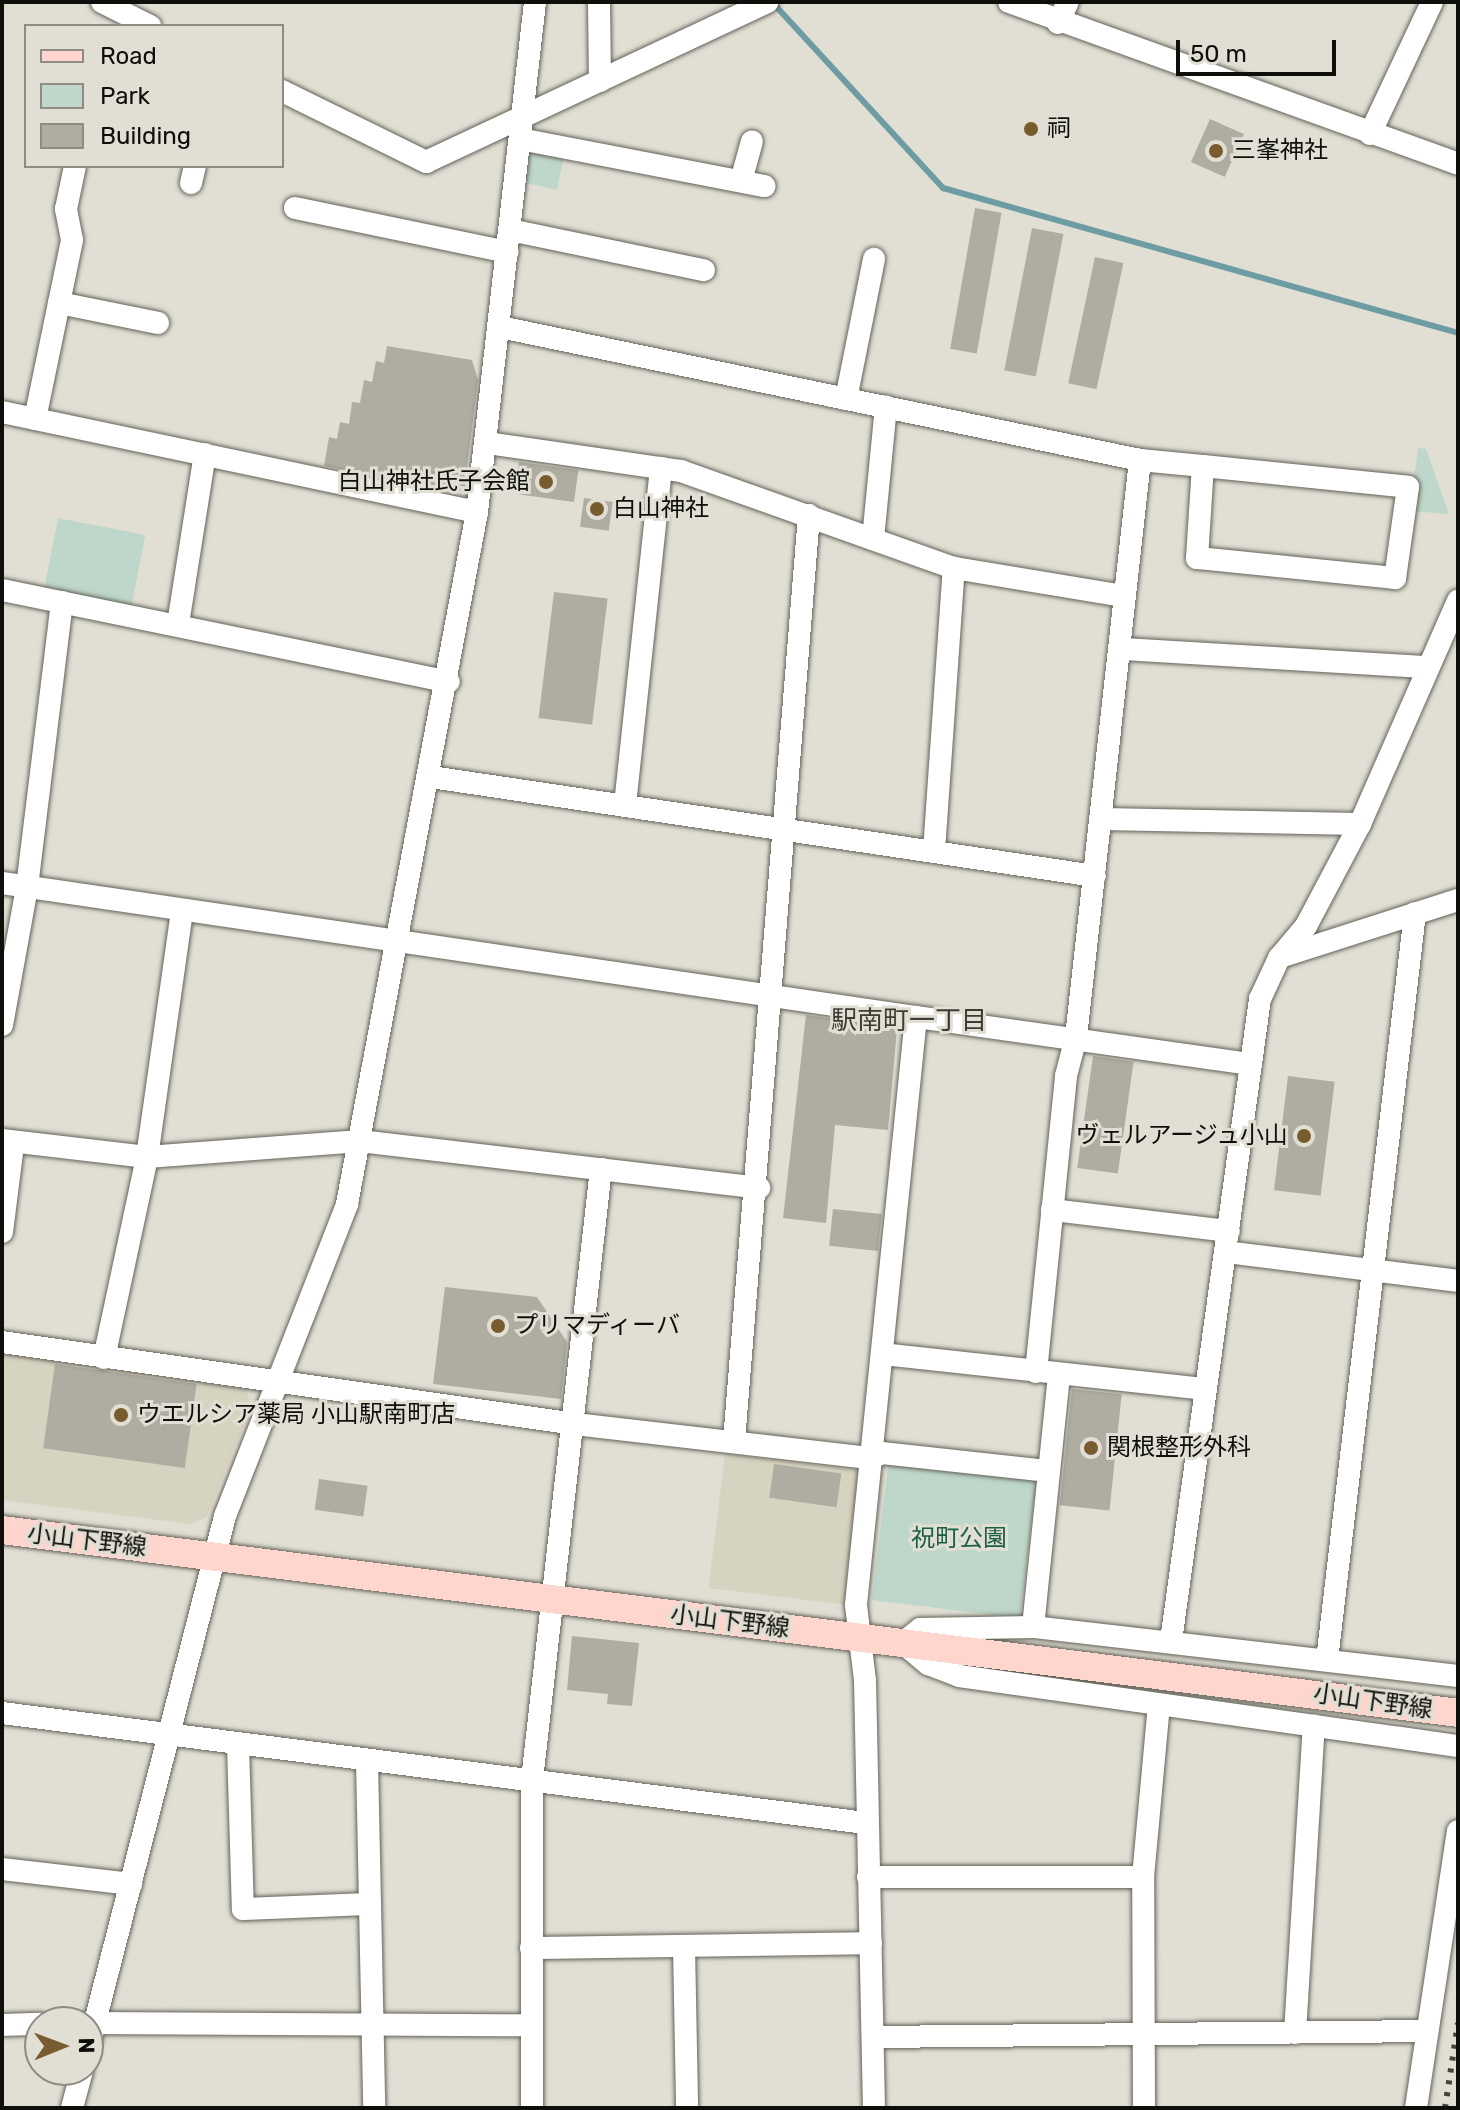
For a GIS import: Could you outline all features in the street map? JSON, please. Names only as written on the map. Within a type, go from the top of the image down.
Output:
[{"type":"main road","name":"小山下野線","points":[[2,1530],[1458,1713]]},
{"type":"street","points":[[97,2006],[214,1557],[275,1384],[328,1260],[360,1141],[396,941],[449,682],[477,512],[535,2]]},
{"type":"street","points":[[599,2],[600,81]]},
{"type":"street","points":[[1009,2],[1058,23],[1458,164]]},
{"type":"street","points":[[1058,23],[1068,2]]},
{"type":"street","points":[[1370,134],[1432,2]]},
{"type":"street","points":[[113,4],[147,24]]},
{"type":"street","points":[[284,92],[426,162],[521,129],[600,81],[760,5]]},
{"type":"street","points":[[521,129],[765,186]]},
{"type":"street","points":[[741,181],[752,141]]},
{"type":"street","points":[[35,419],[72,240],[66,209],[75,168]]},
{"type":"street","points":[[295,208],[704,270]]},
{"type":"street","points":[[846,399],[874,259]]},
{"type":"street","points":[[59,303],[158,323]]},
{"type":"street","points":[[500,327],[1140,460],[1203,466],[1408,487],[1395,578],[1197,558],[1203,466]]},
{"type":"street","points":[[873,539],[886,407]]},
{"type":"street","points":[[2,412],[477,512]]},
{"type":"street","points":[[487,443],[661,468],[809,515],[954,568],[1124,596]]},
{"type":"street","points":[[178,624],[205,454]]},
{"type":"street","points":[[1033,1627],[1049,1471],[1052,1210],[1066,1076],[1076,1037],[1122,649],[1124,596],[1140,460]]},
{"type":"street","points":[[625,805],[661,468]]},
{"type":"street","points":[[734,1441],[759,1188],[769,995],[809,515]]},
{"type":"street","points":[[934,851],[954,568]]},
{"type":"street","points":[[2,590],[449,682]]},
{"type":"street","points":[[1171,1641],[1260,999],[1279,958],[1306,926],[1360,824],[1425,667],[1458,601]]},
{"type":"street","points":[[2,1025],[27,887],[62,602]]},
{"type":"street","points":[[1122,649],[1425,667]]},
{"type":"street","points":[[431,777],[1095,876]]},
{"type":"street","points":[[1101,819],[1360,824]]},
{"type":"street","points":[[2,883],[1251,1064]]},
{"type":"street","points":[[1279,958],[1458,900]]},
{"type":"street","points":[[104,1358],[147,1157],[182,910]]},
{"type":"street","points":[[1327,1660],[1415,913]]},
{"type":"street","points":[[874,2108],[875,2037],[860,1638],[856,1605],[916,1017]]},
{"type":"street","points":[[2,1232],[8,1142],[147,1157],[360,1141],[759,1188]]},
{"type":"street","points":[[532,2108],[532,1780],[575,1424],[601,1169]]},
{"type":"street","points":[[1052,1210],[1228,1241],[1372,1271],[1458,1281]]},
{"type":"street","points":[[2,1342],[275,1384],[575,1424],[871,1458],[882,1453],[1049,1471]]},
{"type":"street","points":[[883,1354],[1204,1389]]},
{"type":"street","points":[[1458,1676],[1033,1627],[920,1629],[903,1643],[928,1664],[959,1676],[1458,1746]]},
{"type":"street","points":[[1144,2108],[1143,1877],[1159,1706]]},
{"type":"street","points":[[2,1713],[866,1823]]},
{"type":"street","points":[[1295,2033],[1314,1726]]},
{"type":"street","points":[[238,1745],[243,1909],[369,1904]]},
{"type":"street","points":[[367,1761],[374,2108]]},
{"type":"street","points":[[1416,2108],[1458,1831]]},
{"type":"street","points":[[2,1869],[131,1884]]},
{"type":"street","points":[[868,1877],[1143,1877]]},
{"type":"street","points":[[531,1948],[871,1943]]},
{"type":"street","points":[[684,1946],[687,2108]]},
{"type":"street","points":[[104,2023],[531,2025]]},
{"type":"street","points":[[2,2025],[24,2024]]},
{"type":"street","points":[[875,2037],[1427,2031]]},
{"type":"street","points":[[72,2108],[78,2086]]},
{"type":"shaded area","points":[[2,1354],[245,1385],[251,1407],[207,1517],[190,1524],[2,1500]]},
{"type":"shaded area","points":[[725,1454],[864,1471],[848,1605],[709,1588]]},
{"type":"green space","points":[[528,146],[564,153],[557,189],[521,182]]},
{"type":"green space","points":[[1418,448],[1426,449],[1449,514],[1410,511]]},
{"type":"green space","points":[[58,518],[145,535],[131,609],[44,592]]},
{"type":"green space","name":"祝町公園","points":[[889,1459],[1037,1477],[1020,1618],[872,1600]]},
{"type":"building","name":"三峯神社","points":[[1210,119],[1244,134],[1225,177],[1191,162]]},
{"type":"building","points":[[975,208],[1002,213],[977,354],[950,349]]},
{"type":"building","points":[[1032,228],[1063,234],[1036,376],[1004,370]]},
{"type":"building","points":[[1095,257],[1123,263],[1097,389],[1068,383]]},
{"type":"building","points":[[387,346],[472,360],[478,380],[464,491],[324,466],[329,437],[337,439],[340,422],[349,424],[352,402],[360,403],[364,380],[372,382],[376,361],[384,363]]},
{"type":"building","name":"白山神社氏子会館","points":[[519,462],[578,470],[574,502],[515,494]]},
{"type":"building","name":"白山神社","points":[[584,498],[613,502],[609,531],[580,527]]},
{"type":"building","points":[[554,592],[608,599],[592,725],[539,718]]},
{"type":"building","points":[[806,1015],[897,1028],[888,1130],[835,1125],[826,1223],[783,1218]]},
{"type":"building","points":[[1093,1056],[1134,1062],[1118,1174],[1077,1168]]},
{"type":"building","name":"ヴェルアージュ小山","points":[[1288,1076],[1335,1082],[1321,1196],[1274,1190]]},
{"type":"building","points":[[833,1209],[882,1214],[878,1251],[829,1246]]},
{"type":"building","name":"プリマディーバ","points":[[445,1287],[537,1297],[567,1342],[561,1399],[433,1384]]},
{"type":"building","name":"ウエルシア薬局 小山駅南町店","points":[[55,1364],[197,1384],[185,1468],[43,1448]]},
{"type":"building","name":"関根整形外科","points":[[1072,1389],[1122,1394],[1109,1511],[1060,1505]]},
{"type":"building","points":[[774,1464],[841,1473],[837,1507],[769,1498]]},
{"type":"building","points":[[319,1479],[368,1486],[363,1517],[315,1510]]},
{"type":"building","points":[[572,1636],[639,1643],[632,1706],[607,1704],[608,1694],[567,1690]]},
{"type":"waterway","points":[[772,2],[943,188],[1458,333]]},
{"type":"railway","points":[[1445,2108],[1458,2023]]},
{"type":"place","name":"祠","points":[[1031,129]]},
{"type":"place","name":"三峯神社","points":[[1216,151]]},
{"type":"place","name":"白山神社氏子会館","points":[[546,482]]},
{"type":"place","name":"白山神社","points":[[597,509]]},
{"type":"place","name":"ヴェルアージュ小山","points":[[1304,1136]]},
{"type":"place","name":"プリマディーバ","points":[[498,1326]]},
{"type":"place","name":"ウエルシア薬局 小山駅南町店","points":[[121,1415]]},
{"type":"place","name":"関根整形外科","points":[[1091,1448]]},
{"type":"district","name":"駅南町一丁目","points":[[909,1021]]}]
